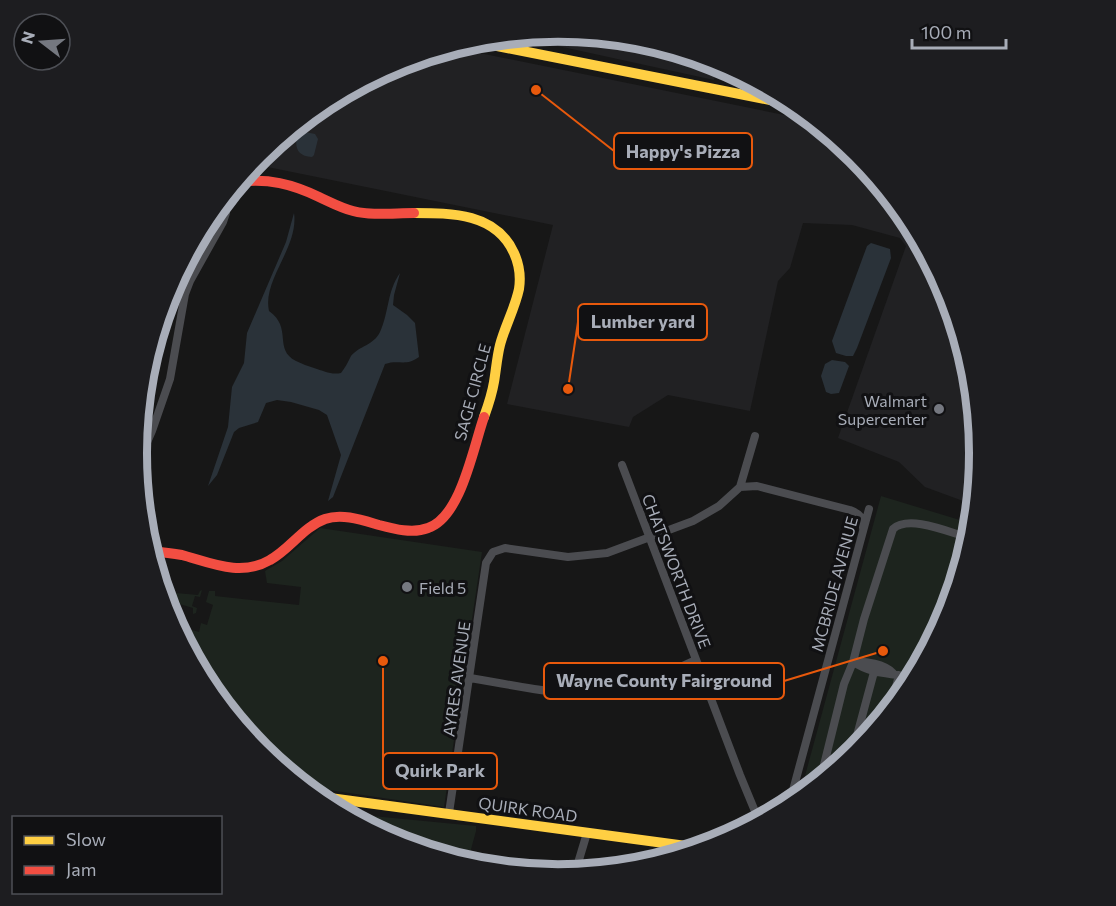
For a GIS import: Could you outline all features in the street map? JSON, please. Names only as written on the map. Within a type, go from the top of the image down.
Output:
[{"type":"street","points":[[500,47],[768,100]]},
{"type":"street","name":"SAGE CIRCLE","points":[[159,551],[170,552],[212,564],[242,568],[260,566],[282,553],[312,525],[332,517],[355,517],[400,530],[426,529],[440,522],[452,509],[463,482],[493,385],[500,347],[518,295],[519,265],[501,232],[488,222],[458,214],[357,212],[272,179],[250,181]]},
{"type":"street","points":[[147,441],[170,379],[189,281],[223,222],[226,211]]},
{"type":"street","points":[[650,538],[700,517],[719,506],[740,487],[755,436]]},
{"type":"street","name":"CHATSWORTH DRIVE","points":[[622,465],[756,813]]},
{"type":"street","points":[[740,487],[757,486],[850,510],[860,515],[863,528]]},
{"type":"street","name":"MCBRIDE AVENUE","points":[[793,790],[869,509]]},
{"type":"street","points":[[824,766],[844,684],[853,662],[889,535],[898,525],[907,522],[960,535]]},
{"type":"street","name":"AYRES AVENUE","points":[[449,813],[486,563],[493,552],[505,548],[553,556],[582,557],[607,553],[650,538]]},
{"type":"street","points":[[470,678],[565,693],[606,693],[638,686],[696,660]]},
{"type":"street","points":[[853,662],[867,671],[903,676]]},
{"type":"street","points":[[853,662],[888,668],[896,674]]},
{"type":"street","points":[[857,735],[874,672]]},
{"type":"street","points":[[893,690],[896,674]]},
{"type":"street","name":"QUIRK ROAD","points":[[336,799],[680,845]]},
{"type":"street","points":[[579,863],[587,833]]},
{"type":"shaded area","points":[[542,43],[585,43],[638,50],[715,73],[714,80]]},
{"type":"shaded area","points":[[472,51],[794,117],[829,144],[867,182],[900,225],[927,271],[947,321],[961,373],[969,453],[966,502],[925,487],[899,462],[838,438],[906,246],[900,238],[852,225],[803,223],[790,268],[778,281],[750,411],[668,395],[633,417],[629,427],[507,404],[553,225],[263,166],[308,127],[376,84],[426,64]]},
{"type":"shaded area","points":[[302,131],[315,134],[318,139],[312,157],[299,152],[296,146],[297,137]]},
{"type":"shaded area","points":[[294,213],[291,238],[275,275],[268,299],[269,311],[280,324],[285,351],[289,356],[300,363],[324,371],[341,373],[351,356],[374,340],[380,332],[393,287],[400,273],[393,305],[415,323],[419,357],[410,362],[385,364],[333,497],[328,501],[341,455],[327,415],[319,410],[277,400],[266,403],[258,422],[234,432],[217,475],[208,486],[228,427],[232,387],[244,363],[247,333],[286,242]]},
{"type":"shaded area","points":[[871,243],[890,249],[891,258],[857,348],[853,356],[846,356],[836,353],[832,341],[867,246]]},
{"type":"shaded area","points":[[832,360],[845,362],[849,366],[839,393],[831,394],[826,392],[821,376],[825,364]]},
{"type":"shaded area","points":[[881,496],[963,521],[947,585],[927,635],[914,659],[867,724],[849,744],[803,782]]},
{"type":"shaded area","points":[[320,528],[482,552],[444,807],[322,789],[267,744],[216,681],[186,628],[199,632],[201,623],[207,625],[213,605],[206,602],[209,591],[215,591],[215,596],[299,605],[301,587],[267,583],[265,571],[282,561]]},
{"type":"shaded area","points":[[174,587],[176,593],[198,595],[202,590],[200,597],[195,596],[192,606],[197,608],[196,613],[193,614],[193,608],[175,603],[172,594]]},
{"type":"shaded area","points":[[363,815],[476,826],[470,854],[401,833]]},
{"type":"traffic: slow","points":[[500,47],[768,100]]},
{"type":"traffic: slow","points":[[414,213],[458,215],[484,223],[506,240],[516,257],[520,275],[519,289],[500,345],[490,400],[484,417]]},
{"type":"traffic: slow","points":[[336,799],[680,845]]},
{"type":"traffic: jam","points":[[249,181],[289,185],[360,213],[414,213]]},
{"type":"traffic: jam","points":[[159,552],[182,555],[226,567],[248,568],[270,560],[310,527],[332,517],[352,518],[404,530],[416,531],[428,528],[439,521],[449,510],[457,496],[484,417]]},
{"type":"place","name":"Happy's Pizza","points":[[536,90]]},
{"type":"place","name":"Lumber yard","points":[[568,389]]},
{"type":"place","name":"Walmart Supercenter","points":[[939,409]]},
{"type":"place","name":"Field 5","points":[[407,587]]},
{"type":"place","name":"Wayne County Fairground","points":[[883,651]]},
{"type":"place","name":"Quirk Park","points":[[383,661]]}]
